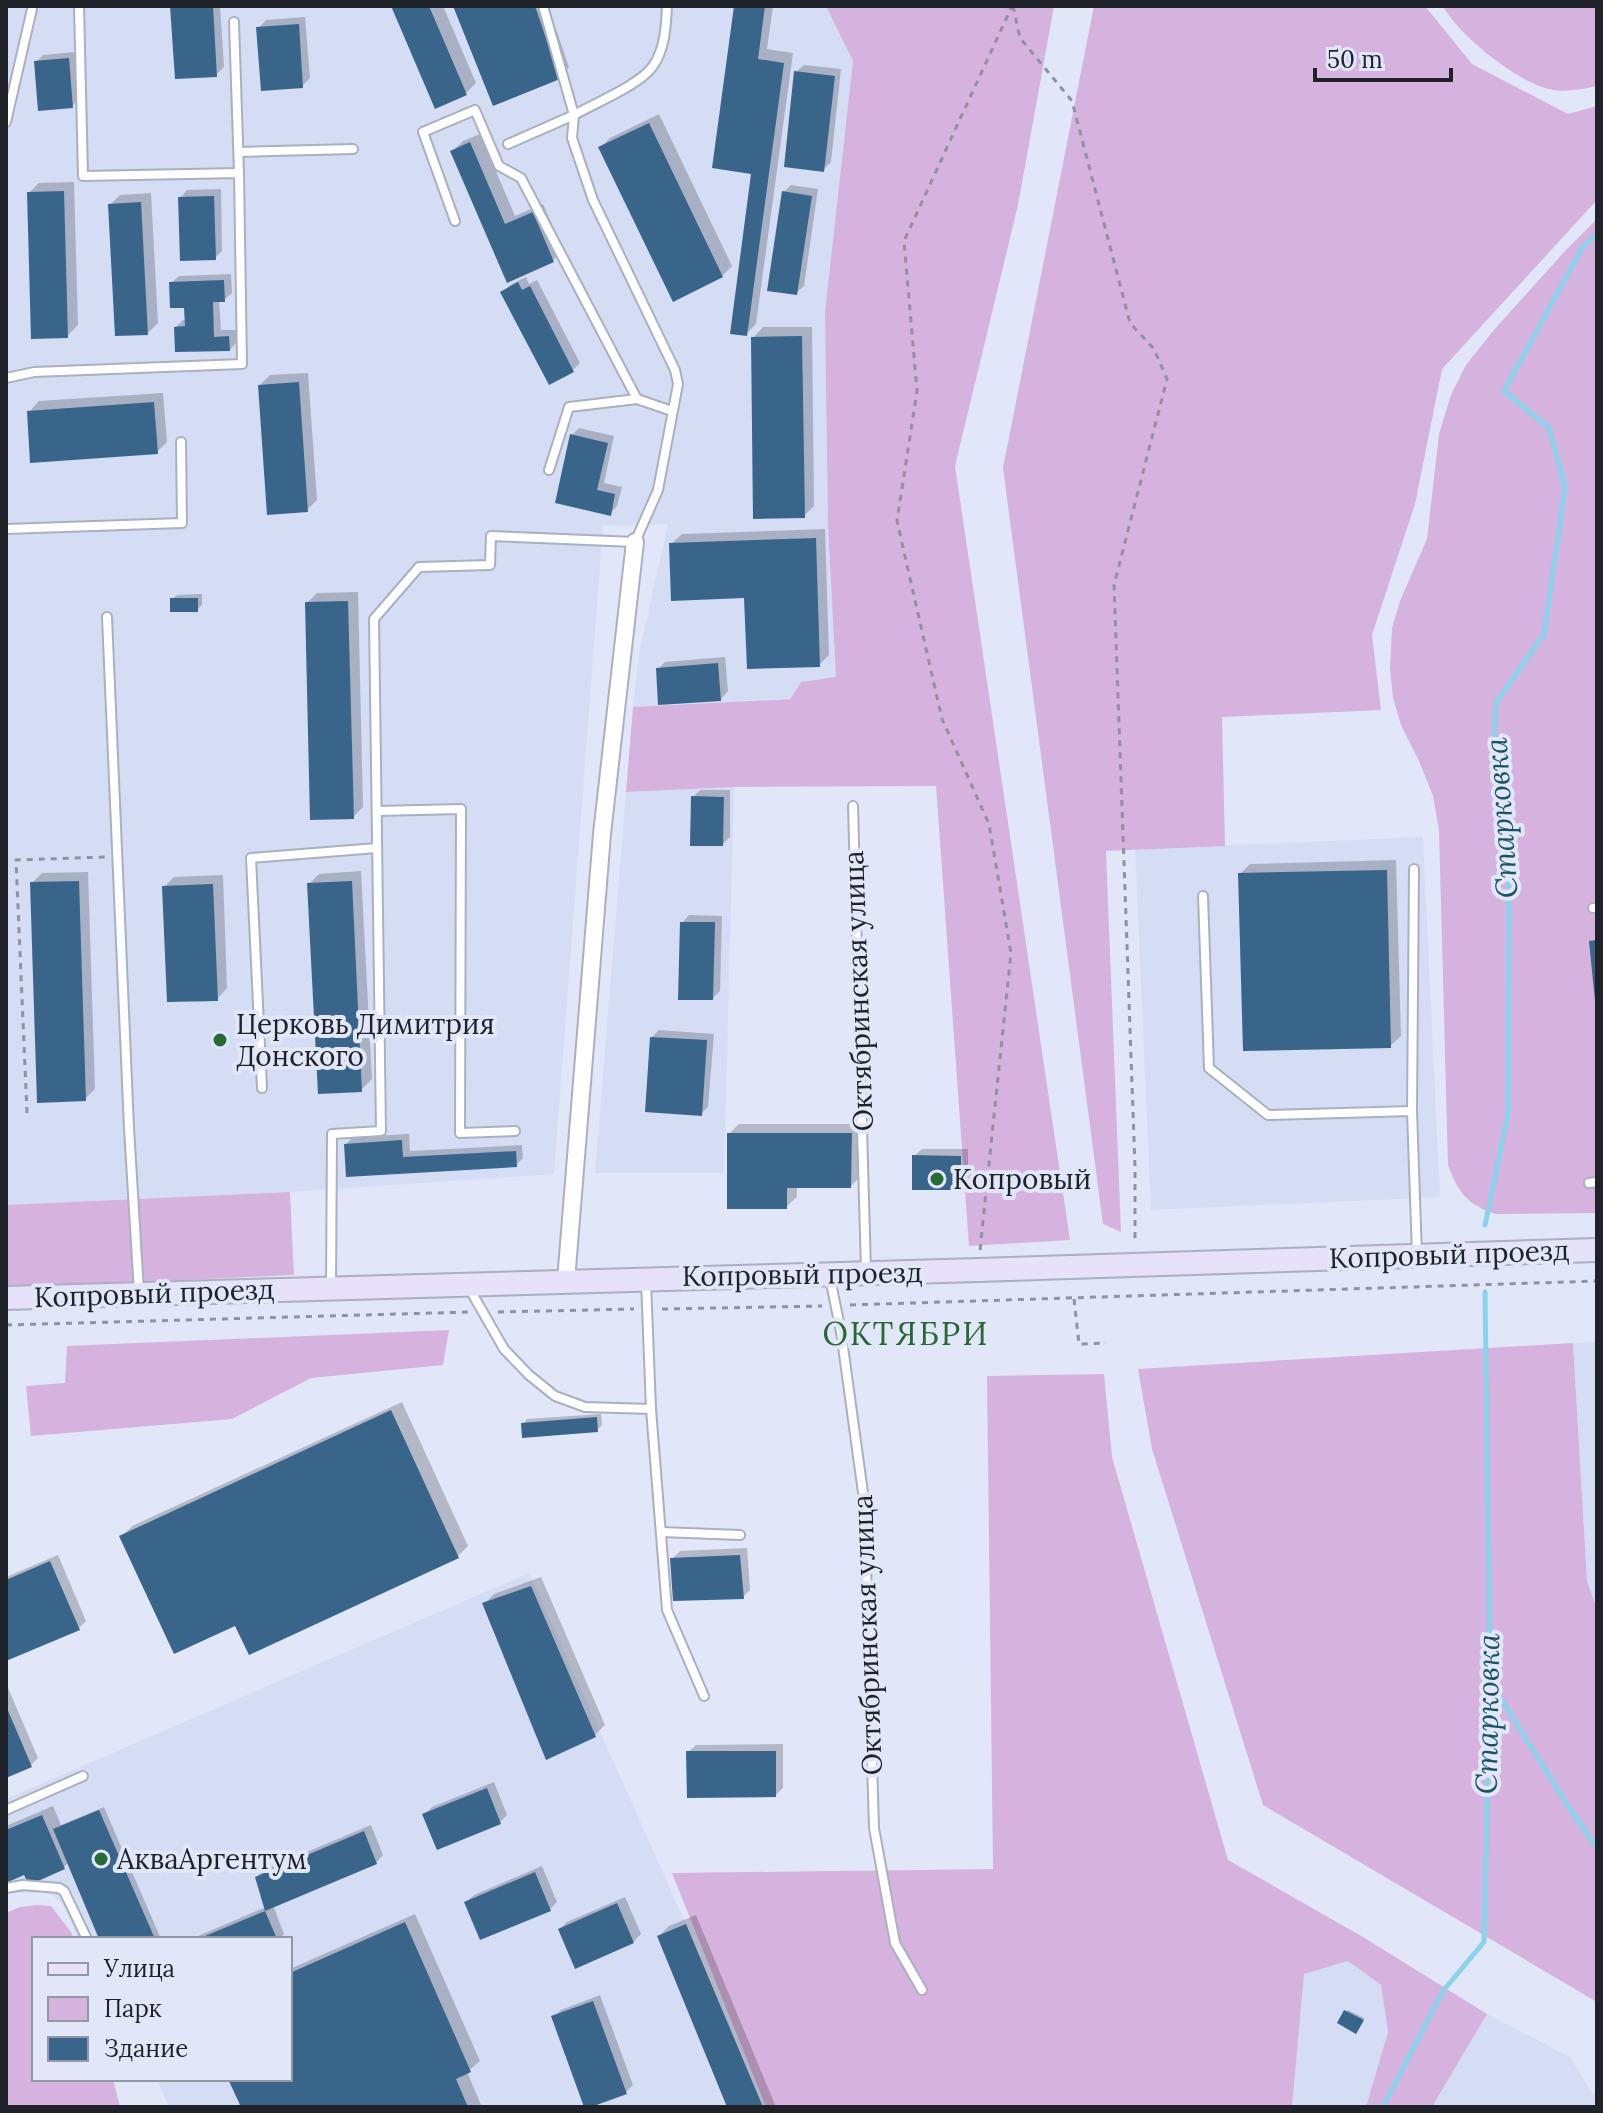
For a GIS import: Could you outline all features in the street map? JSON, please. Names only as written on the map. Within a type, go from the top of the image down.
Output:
[{"type":"main road","name":"Копровый проезд","points":[[6,1298],[1597,1250]]},
{"type":"street","points":[[566,1281],[602,834],[635,542]]},
{"type":"lane","points":[[79,6],[83,176],[239,173]]},
{"type":"lane","points":[[331,1288],[332,1134],[381,1131],[374,619],[419,567],[490,565],[491,536],[635,542],[658,490],[678,384],[675,370],[593,200],[572,138],[574,115],[543,6]]},
{"type":"lane","points":[[508,144],[574,115],[640,79],[653,67],[660,52],[667,6]]},
{"type":"lane","points":[[6,122],[32,9]]},
{"type":"lane","points":[[6,378],[34,372],[242,364],[234,22]]},
{"type":"lane","points":[[455,221],[423,132],[475,110],[499,166],[521,178],[637,399]]},
{"type":"lane","points":[[239,152],[353,149]]},
{"type":"lane","points":[[549,470],[569,407],[637,399],[672,411]]},
{"type":"lane","points":[[6,529],[182,523],[181,442]]},
{"type":"lane","points":[[107,617],[139,1294]]},
{"type":"lane","name":"Октябринская улица","points":[[853,806],[867,1272]]},
{"type":"lane","points":[[377,811],[461,809],[460,1133],[515,1131]]},
{"type":"lane","points":[[262,1088],[251,858],[377,848]]},
{"type":"lane","points":[[1414,869],[1412,1111],[1417,1255]]},
{"type":"lane","points":[[1203,896],[1209,1068],[1268,1115],[1412,1111]]},
{"type":"lane","name":"Октябринская улица","points":[[829,1273],[864,1500],[874,1828],[895,1943],[922,1990]]},
{"type":"lane","points":[[646,1278],[651,1409],[667,1610],[704,1696]]},
{"type":"lane","points":[[466,1284],[504,1349],[555,1396],[585,1407],[651,1409]]},
{"type":"lane","points":[[661,1532],[740,1535]]},
{"type":"lane","points":[[6,1810],[83,1776]]},
{"type":"lane","points":[[6,1888],[23,1885],[64,1891],[86,1937]]},
{"type":"path","points":[[1012,6],[1020,38],[1072,101],[1130,323],[1154,349],[1167,379],[1114,585],[1135,1167],[1135,1264]]},
{"type":"path","points":[[978,1270],[1011,953],[989,824],[942,719],[897,521],[917,391],[904,241],[1012,6]]},
{"type":"path","points":[[27,1113],[16,860],[117,857]]},
{"type":"path","points":[[6,1325],[836,1306],[1597,1281]]},
{"type":"path","points":[[1074,1298],[1079,1344],[1106,1343]]},
{"type":"shaded area","points":[[6,6],[826,6],[853,61],[825,312],[828,527],[836,678],[801,682],[790,698],[633,707],[639,653],[668,524],[603,526],[554,1174],[290,1192],[6,1205]]},
{"type":"shaded area","points":[[734,787],[724,1173],[595,1173],[626,792]]},
{"type":"shaded area","points":[[1423,837],[1440,1197],[1151,1210],[1135,849]]},
{"type":"shaded area","points":[[1597,1342],[1597,1609],[1587,1581],[1573,1343]]},
{"type":"shaded area","points":[[529,1573],[686,1924],[763,2107],[169,2107],[158,2081],[292,2081],[292,1937],[77,1937],[63,1904],[55,1897],[45,1893],[6,1895],[6,1799]]},
{"type":"shaded area","points":[[1348,1961],[1381,1985],[1388,2032],[1366,2107],[1292,2107],[1304,1974]]},
{"type":"shaded area","points":[[1487,2014],[1570,2057],[1597,2101],[1597,2107],[1432,2107]]},
{"type":"green space","points":[[826,6],[1054,6],[1018,205],[955,466],[1070,1240],[969,1246],[936,786],[734,787],[626,792],[633,707],[790,699],[801,682],[836,677],[828,527],[825,312],[853,61]]},
{"type":"green space","points":[[1094,6],[1425,6],[1472,64],[1568,114],[1597,106],[1597,200],[1442,369],[1415,504],[1372,635],[1381,710],[1222,717],[1225,846],[1106,851],[1121,1232],[1103,1224],[1003,468]]},
{"type":"green space","points":[[1443,6],[1597,6],[1597,86],[1558,91],[1524,79],[1476,44]]},
{"type":"green space","points":[[1597,219],[1597,1213],[1496,1214],[1465,1196],[1448,1165],[1439,830],[1433,796],[1401,725],[1393,698],[1390,669],[1392,628],[1400,601],[1427,539],[1439,434],[1451,395],[1466,365],[1493,331]]},
{"type":"green space","points":[[290,1192],[294,1275],[6,1288],[6,1205]]},
{"type":"green space","points":[[449,1330],[443,1365],[311,1378],[232,1419],[31,1436],[26,1386],[65,1383],[67,1346]]},
{"type":"green space","points":[[1573,1343],[1587,1581],[1597,1609],[1597,2002],[1263,1805],[1152,1449],[1138,1369]]},
{"type":"green space","points":[[1104,1374],[1112,1457],[1228,1860],[1363,1937],[1487,2014],[1432,2107],[1366,2107],[1388,2032],[1381,1985],[1348,1961],[1304,1974],[1292,2107],[766,2107],[672,1873],[993,1869],[987,1376]]},
{"type":"green space","points":[[51,1906],[73,1937],[32,1937],[32,2081],[114,2081],[120,2107],[6,2107],[6,1913],[20,1907]]},
{"type":"building","points":[[170,6],[213,6],[217,77],[175,79]]},
{"type":"building","points":[[391,6],[429,6],[467,95],[435,109]]},
{"type":"building","points":[[453,6],[535,6],[560,79],[493,106]]},
{"type":"building","points":[[734,6],[765,6],[758,59],[784,63],[747,336],[730,334],[751,174],[712,168]]},
{"type":"building","points":[[299,24],[303,88],[261,91],[256,27]]},
{"type":"building","points":[[69,58],[73,108],[38,111],[34,61]]},
{"type":"building","points":[[794,71],[835,76],[824,172],[784,167]]},
{"type":"building","points":[[649,123],[723,277],[673,302],[598,147]]},
{"type":"building","points":[[470,142],[505,224],[533,212],[554,262],[507,283],[450,151]]},
{"type":"building","points":[[64,191],[68,338],[31,339],[27,192]]},
{"type":"building","points":[[782,191],[812,196],[797,295],[767,291]]},
{"type":"building","points":[[214,196],[216,260],[180,261],[178,197]]},
{"type":"building","points":[[141,202],[148,335],[115,336],[108,204]]},
{"type":"building","points":[[224,280],[225,302],[213,302],[214,337],[229,336],[230,351],[175,352],[174,327],[185,326],[184,308],[170,308],[169,282]]},
{"type":"building","points":[[518,282],[522,290],[530,286],[574,372],[549,385],[500,292]]},
{"type":"building","points":[[802,336],[805,518],[753,519],[751,337]]},
{"type":"building","points":[[299,382],[308,512],[267,515],[258,385]]},
{"type":"building","points":[[154,402],[158,454],[30,463],[27,411]]},
{"type":"building","points":[[570,434],[608,443],[597,490],[615,494],[611,516],[555,503]]},
{"type":"building","points":[[816,538],[820,667],[747,669],[744,598],[671,601],[669,543]]},
{"type":"building","points":[[170,598],[198,598],[198,612],[170,612]]},
{"type":"building","points":[[348,601],[354,819],[310,820],[305,602]]},
{"type":"building","points":[[718,663],[721,701],[658,705],[656,668]]},
{"type":"building","points":[[691,796],[724,797],[723,846],[690,846]]},
{"type":"building","points":[[1387,870],[1391,1048],[1243,1051],[1238,873]]},
{"type":"building","points":[[79,881],[86,1101],[37,1103],[30,882]]},
{"type":"building","points":[[352,881],[362,1092],[318,1094],[307,883]]},
{"type":"building","points":[[213,884],[218,1001],[167,1002],[162,886]]},
{"type":"building","points":[[680,922],[715,922],[713,1000],[678,1000]]},
{"type":"building","points":[[1597,940],[1597,1001],[1595,1001],[1589,941]]},
{"type":"building","points":[[650,1037],[707,1040],[702,1116],[645,1112]]},
{"type":"building","points":[[727,1133],[852,1133],[851,1188],[787,1188],[787,1209],[727,1209]]},
{"type":"building","points":[[402,1140],[403,1157],[516,1151],[517,1167],[346,1177],[344,1144]]},
{"type":"building","name":"Копровый","points":[[912,1155],[961,1156],[961,1190],[912,1190]]},
{"type":"building","points":[[391,1410],[459,1558],[249,1655],[235,1626],[174,1654],[119,1536]]},
{"type":"building","points":[[597,1417],[598,1432],[522,1438],[521,1423]]},
{"type":"building","points":[[740,1555],[744,1599],[673,1601],[670,1558]]},
{"type":"building","points":[[50,1561],[80,1630],[6,1661],[6,1580]]},
{"type":"building","points":[[531,1586],[596,1737],[546,1760],[482,1603]]},
{"type":"building","points":[[6,1706],[32,1767],[6,1778]]},
{"type":"building","points":[[686,1751],[776,1751],[776,1797],[687,1798]]},
{"type":"building","points":[[487,1788],[501,1824],[437,1850],[422,1814]]},
{"type":"building","points":[[99,1810],[154,1937],[98,1937],[53,1829]]},
{"type":"building","points":[[42,1815],[65,1869],[29,1885],[24,1875],[6,1883],[6,1830]]},
{"type":"building","points":[[364,1831],[377,1864],[265,1911],[255,1877]]},
{"type":"building","points":[[535,1872],[551,1911],[480,1940],[464,1902]]},
{"type":"building","points":[[617,1903],[634,1943],[575,1969],[558,1929]]},
{"type":"building","points":[[265,1911],[276,1937],[203,1937]]},
{"type":"building","points":[[405,1922],[471,2072],[456,2079],[468,2107],[241,2107],[229,2081],[292,2081],[292,1972]]},
{"type":"building","points":[[686,1924],[763,2107],[727,2107],[657,1936]]},
{"type":"building","points":[[593,2001],[627,2094],[584,2107],[551,2016]]},
{"type":"building","points":[[1344,2010],[1364,2020],[1356,2034],[1337,2023]]},
{"type":"waterway","name":"Старковка","points":[[1485,1225],[1508,1114],[1509,868],[1494,741],[1496,703],[1544,634],[1565,487],[1549,428],[1504,391],[1582,248],[1597,234]]},
{"type":"waterway","name":"Старковка","points":[[1383,2107],[1443,1991],[1484,1942],[1490,1680],[1485,1292]]},
{"type":"waterway","points":[[1490,1681],[1597,1848]]},
{"type":"place","name":"Церковь Димитрия Донского","points":[[220,1040]]},
{"type":"place","name":"Копровый","points":[[937,1179]]},
{"type":"place","name":"АкваАргентум","points":[[101,1859]]},
{"type":"district","name":"ОКТЯБРИ","points":[[906,1334]]}]
